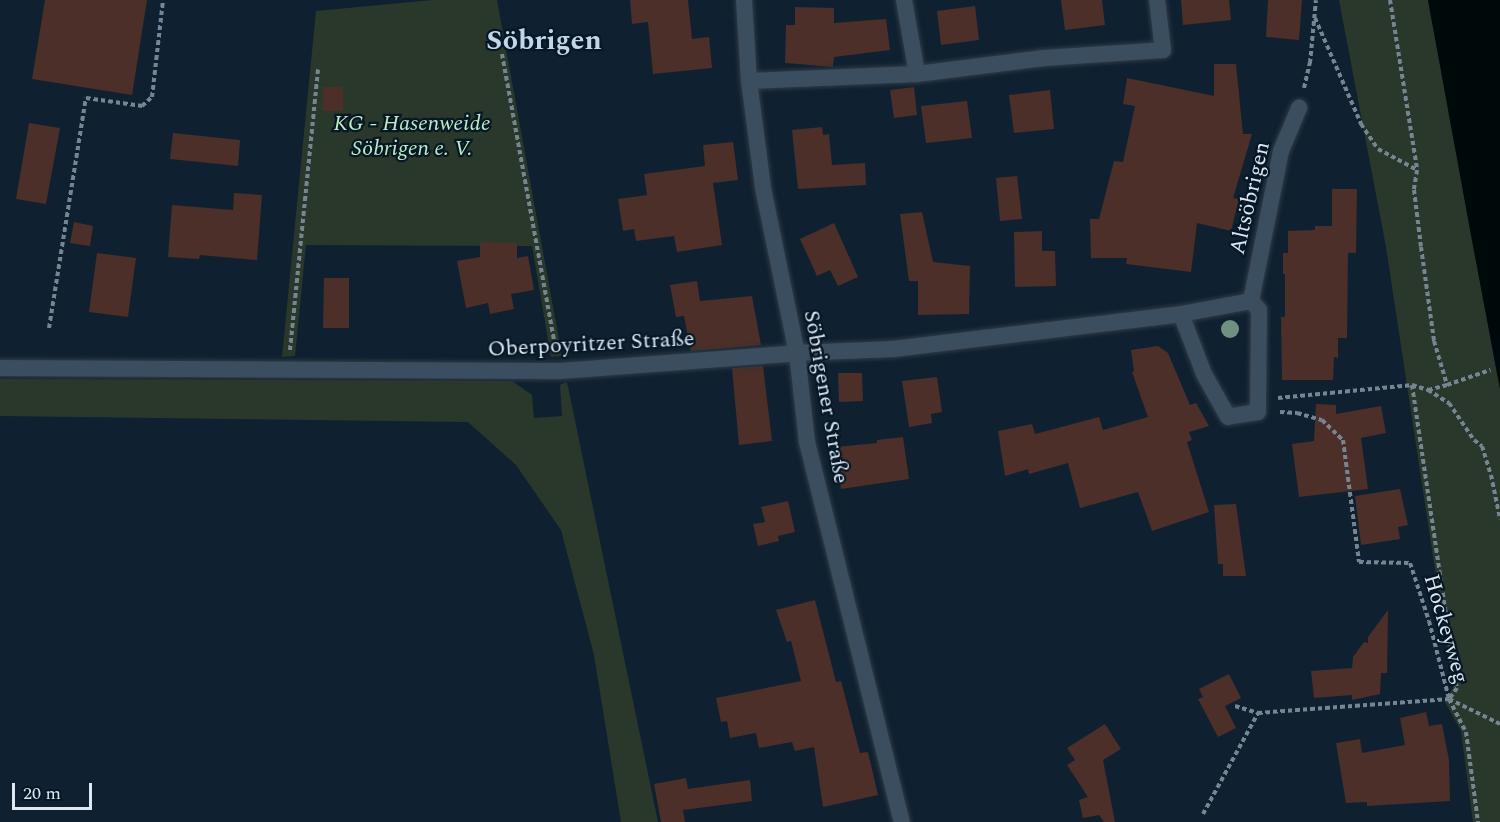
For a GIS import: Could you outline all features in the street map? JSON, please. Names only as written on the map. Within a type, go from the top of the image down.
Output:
[{"type":"street","name":"Söbrigener Straße","points":[[744,0],[749,81],[763,188],[797,353],[807,442],[902,822]]},
{"type":"street","points":[[904,0],[917,74]]},
{"type":"street","points":[[749,81],[917,74],[1044,58],[1163,50],[1157,0]]},
{"type":"street","name":"Altsöbrigen","points":[[1259,406],[1259,310],[1251,301],[1279,159],[1299,108]]},
{"type":"street","points":[[1251,301],[1181,314],[1204,374],[1228,417],[1259,406]]},
{"type":"street","name":"Oberpoyritzer Straße","points":[[0,369],[288,372],[560,371],[797,353],[892,349],[1181,314]]},
{"type":"path","points":[[49,328],[86,98],[142,106],[152,97],[164,0]]},
{"type":"path","points":[[1299,108],[1310,63],[1316,0]]},
{"type":"path","points":[[1390,0],[1417,170],[1414,190],[1434,341],[1447,385]]},
{"type":"path","points":[[1315,18],[1360,124],[1378,149],[1417,170]]},
{"type":"path","points":[[502,54],[560,371]]},
{"type":"path","points":[[288,372],[318,69]]},
{"type":"path","points":[[1428,390],[1490,370]]},
{"type":"path","points":[[1259,406],[1413,385],[1428,390],[1449,402],[1473,440],[1482,446],[1500,519]]},
{"type":"path","points":[[1413,385],[1457,688],[1449,699]]},
{"type":"path","name":"Hockeyweg","points":[[1259,406],[1322,420],[1343,440],[1359,562],[1410,563],[1430,621],[1449,699],[1466,732],[1478,822]]},
{"type":"path","points":[[1234,706],[1258,713],[1449,699],[1500,724]]},
{"type":"path","points":[[1203,814],[1258,713]]},
{"type":"green space","name":"KG - Hasenweide Söbrigen e. V.","points":[[433,0],[497,0],[562,356],[551,357],[532,246],[306,245],[295,356],[282,357],[316,11]]},
{"type":"green space","points":[[1339,0],[1428,0],[1500,389],[1500,822],[1473,822],[1461,731],[1445,702],[1453,688],[1386,247]]},
{"type":"green space","points":[[0,379],[512,381],[532,395],[534,418],[562,416],[560,385],[567,382],[658,822],[621,822],[594,655],[561,530],[516,465],[468,422],[0,416]]},
{"type":"shaded area","points":[[1428,0],[1500,0],[1500,389],[1470,230]]},
{"type":"building","points":[[45,0],[147,0],[132,95],[32,79]]},
{"type":"building","points":[[630,0],[688,0],[692,39],[709,37],[712,68],[653,74],[648,22],[632,24]]},
{"type":"building","points":[[1061,0],[1102,0],[1105,25],[1065,30]]},
{"type":"building","points":[[1181,0],[1229,0],[1231,20],[1183,25]]},
{"type":"building","points":[[1268,0],[1302,0],[1299,40],[1266,37]]},
{"type":"building","points":[[975,6],[979,40],[941,45],[937,11]]},
{"type":"building","points":[[795,7],[834,8],[834,23],[886,19],[890,50],[834,57],[833,67],[785,63],[786,25],[795,25]]},
{"type":"building","points":[[1214,64],[1236,64],[1243,134],[1252,134],[1233,198],[1239,199],[1231,231],[1197,223],[1191,272],[1126,264],[1127,258],[1091,258],[1090,219],[1099,219],[1114,161],[1123,162],[1135,106],[1123,104],[1127,78],[1214,96]]},
{"type":"building","points":[[323,87],[343,87],[343,111],[323,111]]},
{"type":"building","points":[[914,87],[917,115],[894,118],[890,90]]},
{"type":"building","points":[[1050,90],[1054,129],[1014,133],[1009,95]]},
{"type":"building","points":[[967,101],[972,138],[926,143],[921,106]]},
{"type":"building","points":[[29,123],[60,128],[46,204],[16,199]]},
{"type":"building","points":[[822,127],[823,135],[829,134],[832,165],[865,163],[866,185],[798,189],[792,130]]},
{"type":"building","points":[[173,133],[240,140],[238,166],[170,159]]},
{"type":"building","points":[[733,142],[738,180],[713,183],[722,245],[677,252],[674,236],[636,241],[634,229],[623,231],[618,199],[647,195],[644,174],[705,166],[703,145]]},
{"type":"building","points":[[1017,176],[1022,219],[1000,221],[996,178]]},
{"type":"building","points":[[1332,189],[1357,189],[1356,253],[1348,253],[1347,338],[1338,338],[1338,358],[1334,357],[1333,380],[1282,380],[1281,317],[1285,317],[1283,253],[1288,253],[1288,231],[1315,230],[1315,226],[1332,226]]},
{"type":"building","points":[[234,193],[262,195],[257,260],[200,255],[199,259],[168,257],[172,205],[233,210]]},
{"type":"building","points":[[922,212],[933,262],[970,266],[969,314],[918,315],[918,281],[909,281],[900,214]]},
{"type":"building","points":[[74,222],[93,226],[90,246],[70,243]]},
{"type":"building","points":[[834,223],[858,277],[838,286],[830,270],[817,276],[800,239]]},
{"type":"building","points":[[1042,231],[1042,251],[1055,251],[1056,286],[1015,287],[1014,232]]},
{"type":"building","points":[[480,242],[517,243],[517,258],[528,256],[534,290],[511,294],[514,309],[490,314],[488,303],[466,308],[457,261],[480,257]]},
{"type":"building","points":[[97,253],[136,258],[128,317],[89,312]]},
{"type":"building","points":[[324,278],[349,278],[349,328],[323,328]]},
{"type":"building","points":[[697,281],[700,301],[752,296],[761,345],[691,351],[684,316],[676,317],[670,285]]},
{"type":"building","points":[[1158,346],[1168,353],[1190,405],[1196,403],[1209,426],[1189,432],[1192,440],[1187,442],[1209,512],[1152,531],[1138,492],[1080,508],[1068,463],[1029,474],[1028,469],[1005,476],[998,431],[1032,424],[1035,434],[1099,417],[1103,430],[1148,417],[1132,372],[1134,371],[1131,350]]},
{"type":"building","points":[[763,366],[772,441],[739,445],[732,368]]},
{"type":"building","points":[[838,373],[862,373],[863,401],[839,402]]},
{"type":"building","points":[[937,377],[942,412],[931,414],[932,423],[909,427],[902,381]]},
{"type":"building","points":[[1316,404],[1336,405],[1336,414],[1381,406],[1386,433],[1361,438],[1368,489],[1299,497],[1292,444],[1314,441]]},
{"type":"building","points":[[903,437],[909,479],[841,489],[836,447],[877,443],[877,440]]},
{"type":"building","points":[[1400,489],[1408,525],[1398,527],[1400,539],[1361,545],[1355,496]]},
{"type":"building","points":[[788,501],[795,532],[778,536],[779,541],[758,546],[753,524],[765,522],[761,507]]},
{"type":"building","points":[[1236,504],[1246,576],[1223,576],[1223,564],[1218,564],[1214,505]]},
{"type":"building","points":[[815,600],[836,682],[841,681],[860,753],[868,752],[878,795],[823,807],[814,747],[795,751],[792,742],[759,748],[756,733],[730,738],[727,721],[721,722],[716,698],[801,681],[791,641],[787,642],[776,610]]},
{"type":"building","points":[[1388,610],[1387,673],[1381,673],[1380,694],[1352,700],[1352,695],[1314,698],[1311,671],[1352,668],[1353,657],[1364,642],[1368,643],[1368,637]]},
{"type":"building","points":[[1229,674],[1241,698],[1225,706],[1236,728],[1218,737],[1198,699],[1203,697],[1199,689]]},
{"type":"building","points":[[1426,712],[1429,726],[1442,724],[1449,760],[1450,801],[1367,806],[1367,802],[1346,803],[1336,743],[1360,739],[1362,753],[1405,745],[1400,718]]},
{"type":"building","points":[[1105,724],[1121,749],[1103,760],[1115,822],[1104,822],[1099,815],[1083,818],[1079,800],[1088,797],[1067,765],[1075,760],[1067,748]]},
{"type":"building","points":[[686,778],[688,789],[750,780],[752,801],[683,810],[685,822],[661,822],[654,784]]},
{"type":"district","name":"Söbrigen","points":[[544,41]]}]
